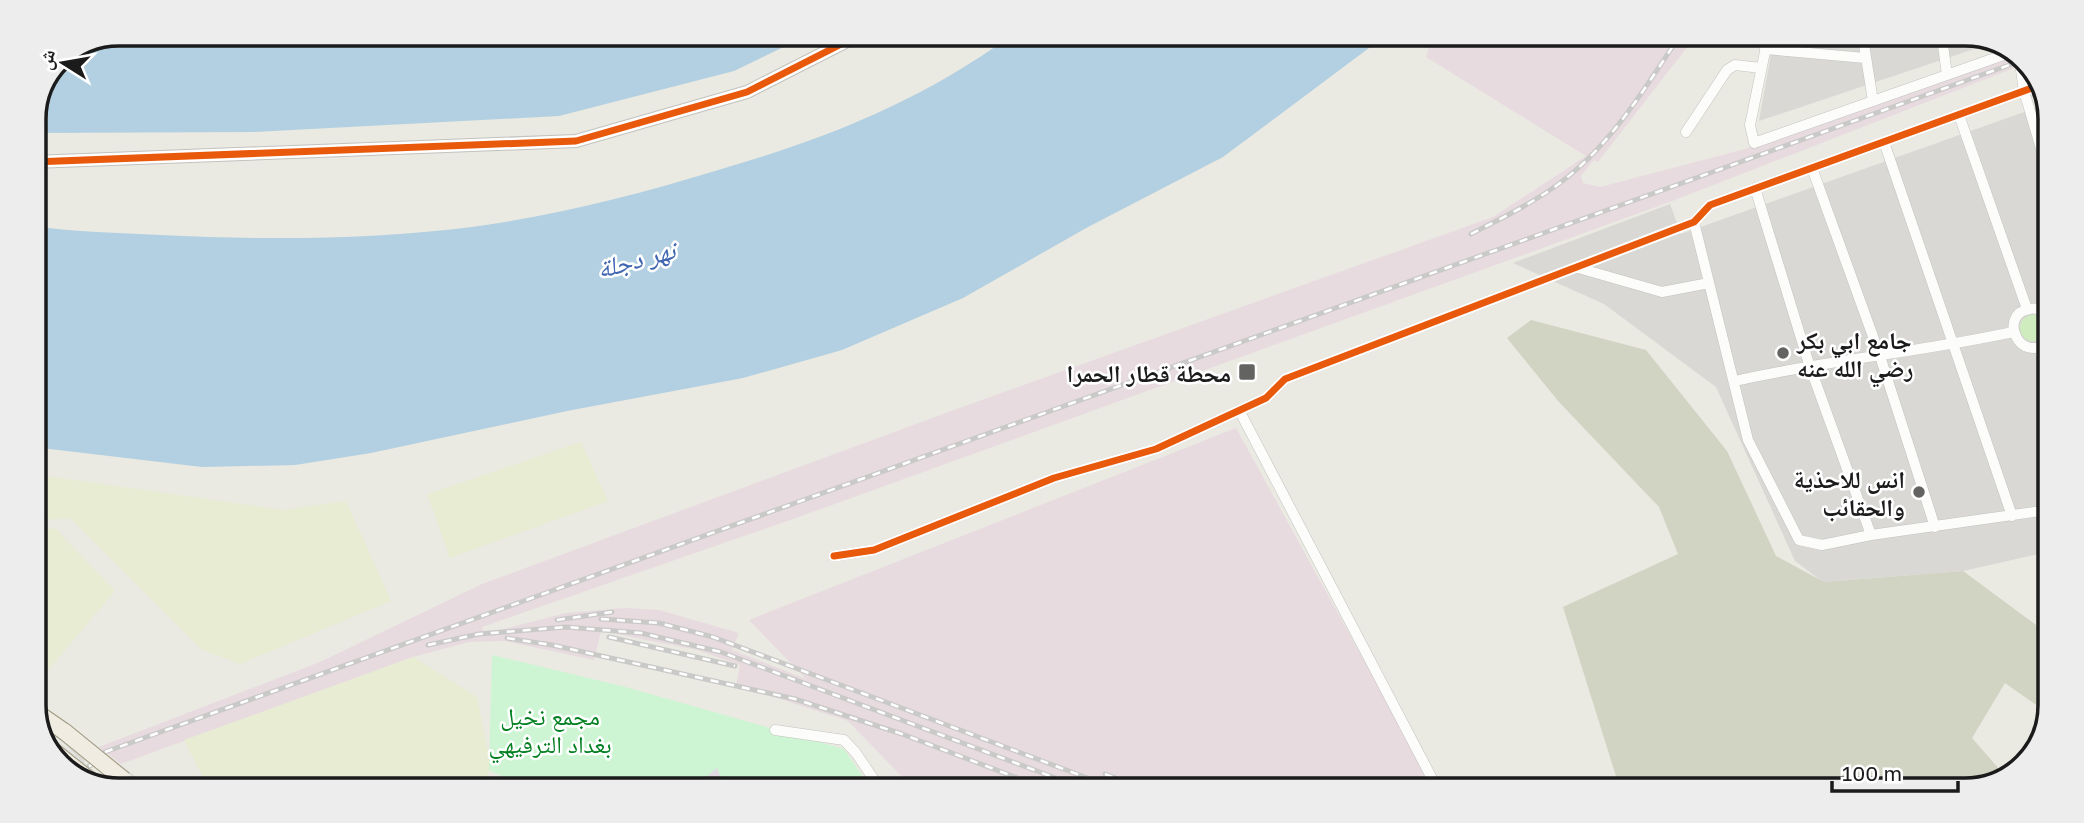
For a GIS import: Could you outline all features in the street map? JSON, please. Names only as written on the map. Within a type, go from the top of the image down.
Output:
[{"type":"main road","points":[[47,720],[122,778]]},
{"type":"street","points":[[45,162],[576,141],[747,92],[839,45]]},
{"type":"street","points":[[1766,45],[1750,125],[1754,143],[2001,55]]},
{"type":"street","points":[[1863,45],[1873,101]]},
{"type":"street","points":[[1943,45],[1947,75]]},
{"type":"street","points":[[1765,49],[1864,58]]},
{"type":"street","points":[[1686,132],[1727,70],[1735,65],[1761,68]]},
{"type":"street","points":[[2021,72],[2038,138]]},
{"type":"street","points":[[834,556],[874,550],[1054,478],[1156,449],[1266,398],[1284,379],[1694,222],[1710,205],[2032,88]]},
{"type":"street","points":[[1959,116],[2027,309]]},
{"type":"street","points":[[1884,142],[1951,345],[2012,516]]},
{"type":"street","points":[[1812,168],[1879,353],[1935,527]]},
{"type":"street","points":[[1755,188],[1809,364],[1871,535]]},
{"type":"street","points":[[1694,222],[1748,440],[1799,540],[1822,545],[1871,535],[2038,512]]},
{"type":"street","points":[[1575,267],[1662,292],[1709,283]]},
{"type":"street","points":[[2013,332],[2018,315],[2027,309],[2038,309]]},
{"type":"street","points":[[1735,381],[1809,364],[1951,345],[2013,332]]},
{"type":"street","points":[[2013,332],[2026,347],[2038,347]]},
{"type":"street","points":[[1238,410],[1432,778]]},
{"type":"street","points":[[775,730],[844,740],[856,752],[873,778]]},
{"type":"shaded area","points":[[1430,45],[1689,45],[1598,162],[1594,160],[1581,176],[1583,183],[1600,187],[1745,149],[2002,56],[2014,64],[2014,68],[1675,200],[796,518],[482,627],[483,631],[504,629],[566,613],[625,608],[659,610],[739,633],[732,650],[806,679],[749,620],[1236,428],[1428,778],[903,778],[848,721],[736,685],[740,665],[697,650],[601,631],[594,660],[504,641],[469,642],[413,657],[121,764],[99,747],[320,662],[482,584],[954,410],[1493,217],[1586,156],[1426,57]]},
{"type":"shaded area","points":[[1773,45],[1980,47],[1759,121]]},
{"type":"shaded area","points":[[2037,107],[2038,554],[1963,571],[1823,582],[1795,561],[1716,387],[1604,304],[1513,263],[1670,204],[1681,234]]},
{"type":"shaded area","points":[[1531,320],[1646,350],[1727,451],[1776,556],[1824,582],[1963,571],[2038,626],[2038,706],[2005,683],[1972,738],[1999,769],[1965,778],[1617,778],[1563,607],[1678,554],[1659,507],[1559,402],[1507,338]]},
{"type":"shaded area","points":[[581,442],[608,501],[450,558],[427,494]]},
{"type":"shaded area","points":[[46,476],[283,510],[346,501],[391,601],[240,664],[201,649],[70,518],[46,520]]},
{"type":"shaded area","points":[[55,528],[115,591],[46,673],[46,530]]},
{"type":"shaded area","points":[[413,657],[477,697],[491,766],[486,778],[203,778],[184,740]]},
{"type":"shaded area","points":[[717,768],[721,778],[710,778],[708,775]]},
{"type":"green space","points":[[2038,316],[2038,340],[2033,341],[2024,337],[2020,328],[2024,319]]},
{"type":"green space","name":"مجمع نخيل بغداد الترفيهي","points":[[492,655],[622,686],[844,749],[864,778],[506,778],[489,770]]},
{"type":"water","points":[[119,45],[787,45],[734,71],[559,116],[253,132],[45,133],[45,119],[51,91],[67,67],[91,51]]},
{"type":"water","name":"نهر دجلة","points":[[997,45],[1373,45],[1223,157],[1088,227],[963,298],[842,350],[743,378],[567,411],[371,453],[295,465],[202,467],[46,448],[45,228],[199,237],[316,238],[433,231],[533,217],[685,180],[795,146],[906,99]]},
{"type":"pier","points":[[73,727],[136,777],[106,776],[85,760],[84,763],[99,775],[82,768],[61,749],[55,740],[81,760],[58,738]]},
{"type":"railway","points":[[1471,234],[1540,197],[1577,169],[1606,140],[1674,45]]},
{"type":"railway","points":[[105,752],[2013,64]]},
{"type":"railway","points":[[557,620],[612,612]]},
{"type":"railway","points":[[601,619],[659,623],[713,637],[1087,778]]},
{"type":"railway","points":[[428,645],[479,634],[566,627],[641,633],[721,652],[1055,778]]},
{"type":"railway","points":[[609,637],[735,666]]},
{"type":"railway","points":[[507,638],[552,645],[795,699],[902,734],[1017,778]]},
{"type":"railway","points":[[1105,774],[1115,778]]},
{"type":"cycle path","points":[[45,162],[576,141],[747,92],[839,45]]},
{"type":"cycle path","points":[[834,556],[874,550],[1054,478],[1156,449],[1266,398],[1285,379],[1694,222],[1710,205],[2032,88]]},
{"type":"place","name":"جامع ابي بكر رضي الله عنه","points":[[1783,353]]},
{"type":"place","name":"محطة قطار الحمرا","points":[[1247,372]]},
{"type":"place","name":"انس للاحذية والحقائب","points":[[1919,492]]}]
